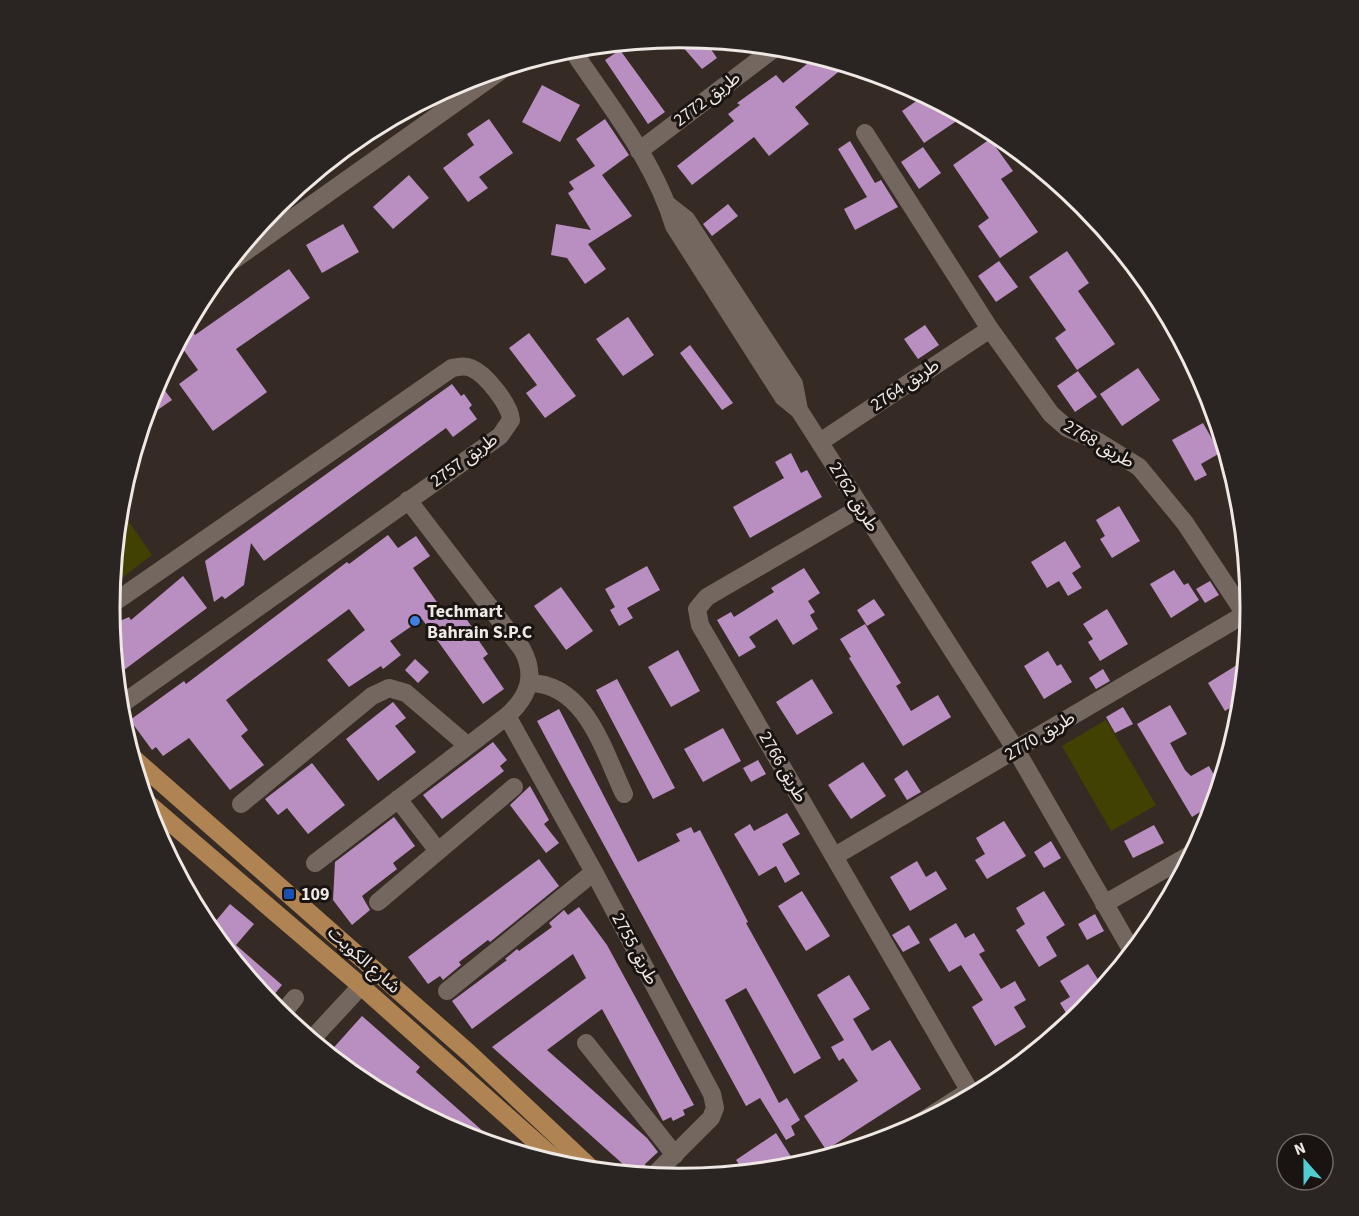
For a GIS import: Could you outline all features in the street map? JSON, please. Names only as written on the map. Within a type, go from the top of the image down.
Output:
[{"type":"main road","name":"شارع الكويت","points":[[143,766],[469,1053],[581,1159]]},
{"type":"main road","name":"شارع الكويت","points":[[158,812],[361,986],[547,1152]]},
{"type":"street","name":"طريق 2772","points":[[639,151],[765,55]]},
{"type":"street","name":"طريق 2762","points":[[577,58],[639,151],[668,205],[674,226],[783,397],[800,410],[860,508],[1016,750],[1128,944]]},
{"type":"street","points":[[251,248],[480,85]]},
{"type":"street","name":"طريق 2768","points":[[865,133],[990,329],[1051,414],[1066,428],[1097,441],[1139,466],[1185,523],[1240,606]]},
{"type":"street","name":"طريق 2764","points":[[820,442],[990,329]]},
{"type":"street","name":"طريق 2757","points":[[120,599],[443,373],[463,366],[472,368],[480,373],[507,404],[511,420],[507,429],[127,700]]},
{"type":"street","points":[[315,863],[507,716],[522,702],[530,682],[528,659],[522,649],[408,500]]},
{"type":"street","name":"طريق 2766","points":[[860,508],[707,597],[697,609],[700,625],[968,1088]]},
{"type":"street","name":"طريق 2770","points":[[835,856],[1239,621]]},
{"type":"street","points":[[530,682],[549,685],[579,706],[624,794]]},
{"type":"street","points":[[241,804],[372,696],[388,688],[406,693],[467,745]]},
{"type":"street","name":"طريق 2755","points":[[507,716],[594,872],[712,1094],[715,1108],[711,1118],[662,1168]]},
{"type":"street","points":[[378,902],[514,787]]},
{"type":"street","points":[[398,799],[438,851]]},
{"type":"street","points":[[1104,904],[1180,860]]},
{"type":"street","points":[[447,991],[594,872]]},
{"type":"street","points":[[316,1034],[361,986]]},
{"type":"street","points":[[287,1007],[295,998]]},
{"type":"street","points":[[586,1043],[675,1155]]},
{"type":"shaded area","points":[[127,519],[152,555],[121,579]]},
{"type":"shaded area","points":[[1106,720],[1156,805],[1111,831],[1062,746]]},
{"type":"building","points":[[684,48],[711,49],[717,58],[702,69]]},
{"type":"building","points":[[621,51],[665,112],[648,124],[605,60]]},
{"type":"building","points":[[808,63],[839,72],[795,107],[809,124],[769,156],[754,137],[692,185],[677,166],[734,121],[728,114],[740,105],[737,103],[776,75],[783,83]]},
{"type":"building","points":[[542,85],[580,105],[560,142],[522,122]]},
{"type":"building","points":[[916,101],[956,121],[924,143],[902,111]]},
{"type":"building","points":[[489,119],[513,153],[479,177],[488,188],[468,202],[443,168],[474,145],[467,134]]},
{"type":"building","points":[[605,119],[629,155],[602,175],[632,216],[588,244],[606,269],[585,284],[567,258],[551,255],[556,224],[591,230],[568,193],[574,189],[569,182],[595,166],[576,139]]},
{"type":"building","points":[[988,140],[994,144],[1013,171],[1001,179],[1038,232],[1000,258],[978,226],[989,218],[953,165]]},
{"type":"building","points":[[850,141],[875,183],[881,180],[898,207],[855,230],[844,209],[867,197],[838,149]]},
{"type":"building","points":[[923,147],[941,173],[919,189],[901,162]]},
{"type":"building","points":[[409,175],[429,198],[393,229],[373,207]]},
{"type":"building","points":[[728,204],[738,216],[712,236],[703,224]]},
{"type":"building","points":[[343,224],[359,252],[322,273],[306,245]]},
{"type":"building","points":[[1067,251],[1089,283],[1078,291],[1115,344],[1077,370],[1055,338],[1066,330],[1029,277]]},
{"type":"building","points":[[999,261],[1018,287],[996,302],[978,276]]},
{"type":"building","points":[[289,269],[310,298],[236,349],[267,392],[213,431],[179,384],[198,370],[183,349],[193,332],[195,335]]},
{"type":"building","points":[[628,317],[654,355],[623,376],[596,339]]},
{"type":"building","points":[[925,325],[939,345],[918,359],[904,339]]},
{"type":"building","points":[[529,333],[576,396],[545,418],[526,393],[537,385],[509,348]]},
{"type":"building","points":[[690,345],[733,403],[722,410],[680,353]]},
{"type":"building","points":[[1138,368],[1160,400],[1122,426],[1100,394]]},
{"type":"building","points":[[1078,371],[1097,397],[1075,412],[1057,386]]},
{"type":"building","points":[[452,384],[472,405],[469,408],[477,419],[453,437],[446,428],[264,561],[251,543],[244,585],[225,599],[222,596],[214,602],[205,561]]},
{"type":"building","points":[[164,389],[172,400],[155,412]]},
{"type":"building","points":[[1203,423],[1214,443],[1218,454],[1201,464],[1207,475],[1195,481],[1172,440]]},
{"type":"building","points":[[791,453],[801,473],[807,470],[822,497],[750,538],[733,507],[784,478],[775,462]]},
{"type":"building","points":[[1119,506],[1140,541],[1112,558],[1100,539],[1105,536],[1096,520]]},
{"type":"building","points":[[388,535],[398,548],[416,536],[430,556],[413,568],[446,615],[458,607],[481,640],[479,641],[488,654],[483,658],[504,689],[483,704],[422,619],[390,641],[401,655],[383,669],[381,666],[349,687],[327,660],[365,630],[349,609],[226,700],[248,730],[241,736],[264,765],[230,790],[189,738],[163,756],[156,747],[152,750],[131,720],[184,681],[186,684],[347,562],[349,564]]},
{"type":"building","points":[[1065,541],[1081,567],[1072,573],[1082,588],[1068,596],[1059,581],[1047,588],[1031,562]]},
{"type":"building","points":[[647,566],[660,590],[627,608],[633,618],[619,626],[610,610],[615,607],[605,589]]},
{"type":"building","points":[[804,568],[820,593],[808,601],[815,612],[810,615],[818,629],[793,645],[777,619],[749,637],[756,647],[739,657],[717,620],[731,612],[734,617],[774,592],[771,588]]},
{"type":"building","points":[[1174,570],[1184,585],[1188,583],[1199,600],[1171,618],[1150,584]]},
{"type":"building","points":[[183,576],[207,608],[123,671],[120,622],[129,617],[131,620]]},
{"type":"building","points":[[1210,581],[1219,595],[1205,603],[1196,589]]},
{"type":"building","points":[[561,587],[593,631],[566,650],[534,606]]},
{"type":"building","points":[[874,599],[885,615],[867,626],[857,610]]},
{"type":"building","points":[[1107,609],[1128,644],[1100,661],[1088,642],[1093,639],[1083,624]]},
{"type":"building","points":[[865,624],[901,683],[896,686],[911,711],[938,695],[951,717],[903,746],[849,658],[851,657],[840,639]]},
{"type":"building","points":[[678,650],[700,691],[671,707],[648,667]]},
{"type":"building","points":[[1048,651],[1057,666],[1061,664],[1072,682],[1044,699],[1024,666]]},
{"type":"building","points":[[415,659],[429,672],[418,683],[405,670]]},
{"type":"building","points":[[1236,665],[1231,708],[1225,711],[1208,683]]},
{"type":"building","points":[[1103,669],[1110,681],[1096,689],[1089,678]]},
{"type":"building","points":[[617,679],[675,788],[653,799],[596,690]]},
{"type":"building","points":[[812,679],[833,713],[797,735],[776,702]]},
{"type":"building","points":[[393,702],[406,718],[395,726],[416,752],[378,781],[346,739]]},
{"type":"building","points":[[1170,705],[1187,734],[1170,743],[1185,770],[1191,776],[1209,766],[1214,775],[1201,811],[1192,817],[1137,724]]},
{"type":"building","points":[[1123,707],[1133,724],[1115,733],[1106,717]]},
{"type":"building","points":[[559,709],[638,862],[680,841],[676,834],[691,827],[694,833],[700,830],[748,922],[746,923],[821,1058],[794,1074],[746,988],[725,1000],[779,1103],[787,1098],[800,1120],[791,1126],[795,1135],[786,1140],[760,1098],[746,1106],[537,721]]},
{"type":"building","points":[[723,728],[741,761],[703,782],[684,749]]},
{"type":"building","points":[[493,742],[507,760],[500,766],[504,771],[442,819],[423,795]]},
{"type":"building","points":[[758,760],[766,774],[751,782],[743,768]]},
{"type":"building","points":[[863,762],[886,796],[851,819],[828,785]]},
{"type":"building","points":[[312,763],[345,805],[308,834],[287,808],[278,815],[265,799]]},
{"type":"building","points":[[907,770],[921,792],[907,800],[894,779]]},
{"type":"building","points":[[530,786],[549,820],[544,824],[559,843],[546,853],[510,805]]},
{"type":"building","points":[[787,813],[800,834],[782,844],[800,874],[785,883],[776,866],[759,876],[734,834],[750,824],[754,831]]},
{"type":"building","points":[[394,817],[415,846],[393,863],[397,869],[362,896],[370,910],[352,925],[333,900],[335,862]]},
{"type":"building","points":[[1004,821],[1026,856],[987,879],[975,860],[985,854],[976,838]]},
{"type":"building","points":[[1154,825],[1164,843],[1133,858],[1124,841]]},
{"type":"building","points":[[1051,841],[1061,858],[1044,868],[1034,852]]},
{"type":"building","points":[[539,859],[559,886],[490,942],[488,940],[459,962],[461,965],[443,980],[440,976],[428,984],[408,957]]},
{"type":"building","points":[[917,861],[926,877],[936,871],[947,889],[910,911],[890,877]]},
{"type":"building","points":[[802,891],[830,936],[806,951],[778,906]]},
{"type":"building","points":[[1044,891],[1065,925],[1046,937],[1057,956],[1039,967],[1016,930],[1025,924],[1016,908]]},
{"type":"building","points":[[230,904],[254,924],[236,945],[282,985],[274,994],[235,949],[216,921]]},
{"type":"building","points":[[579,907],[607,945],[694,1105],[683,1110],[685,1115],[673,1121],[671,1117],[663,1121],[602,1009],[547,1050],[647,1138],[658,1152],[645,1164],[646,1167],[624,1165],[492,1047],[586,978],[573,954],[472,1029],[452,1001],[507,960],[505,959],[517,949],[519,951],[552,927],[549,923],[564,910],[568,915]]},
{"type":"building","points":[[1095,914],[1104,931],[1087,940],[1078,924]]},
{"type":"building","points":[[956,923],[965,938],[974,933],[985,951],[979,954],[1001,989],[1015,981],[1026,1000],[1014,1007],[1026,1027],[995,1046],[972,1007],[983,1000],[961,965],[949,972],[929,939]]},
{"type":"building","points":[[909,925],[920,943],[903,952],[892,935]]},
{"type":"building","points":[[1088,964],[1098,980],[1066,1013],[1060,1003],[1070,997],[1060,981]]},
{"type":"building","points":[[849,975],[870,1009],[853,1019],[872,1051],[890,1040],[921,1089],[825,1149],[804,1116],[858,1081],[843,1058],[839,1061],[831,1047],[844,1040],[817,995]]},
{"type":"building","points":[[362,1016],[420,1067],[416,1072],[484,1132],[399,1093],[368,1074],[334,1048]]},
{"type":"building","points":[[776,1133],[791,1157],[739,1165],[736,1160]]},
{"type":"place","name":"Techmart Bahrain S.P.C","points":[[415,621]]},
{"type":"place","name":"109","points":[[289,894]]}]
